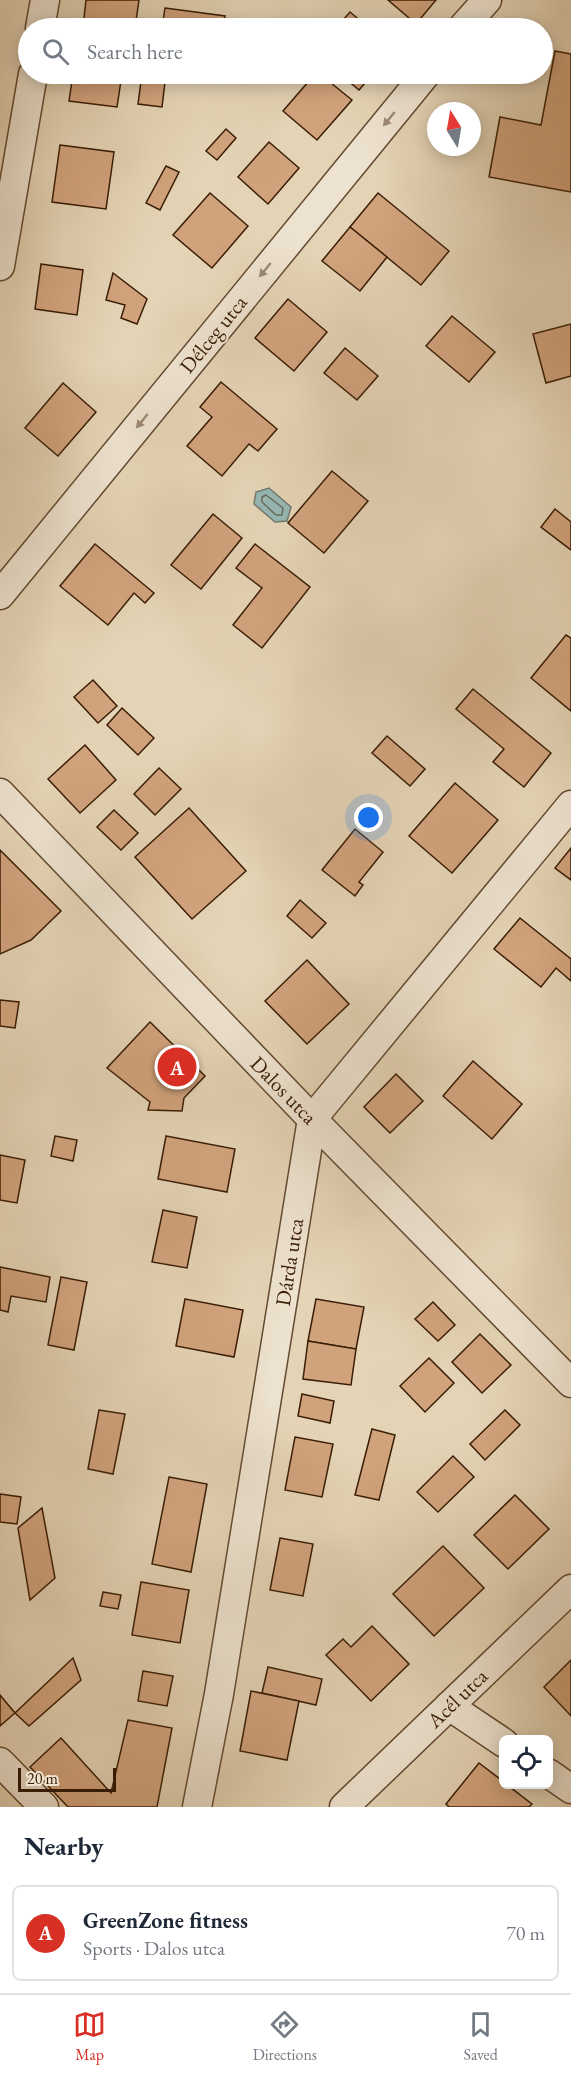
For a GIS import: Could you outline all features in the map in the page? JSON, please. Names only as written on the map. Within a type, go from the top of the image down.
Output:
[{"type":"street","points":[[42,18],[45,0]]},
{"type":"street","points":[[471,18],[488,0]]},
{"type":"street","points":[[0,266],[31,84]]},
{"type":"street","name":"Délceg utca","points":[[0,595],[418,84]]},
{"type":"street","name":"Dalos utca","points":[[0,793],[312,1119],[571,1383]]},
{"type":"street","points":[[312,1119],[571,805]]},
{"type":"street","name":"Dárda utca","points":[[197,1807],[219,1694],[312,1119]]},
{"type":"street","name":"Acél utca","points":[[344,1807],[571,1589]]},
{"type":"street","points":[[449,1706],[499,1740]]},
{"type":"street","points":[[0,1762],[44,1807]]},
{"type":"street","points":[[553,1776],[571,1789]]},
{"type":"water","points":[[269,488],[291,507],[287,521],[275,522],[254,504],[256,492]]},
{"type":"building","points":[[86,0],[139,0],[136,18],[84,18]]},
{"type":"building","points":[[388,0],[436,0],[421,18],[409,18]]},
{"type":"building","points":[[165,8],[225,16],[225,18],[164,18]]},
{"type":"building","points":[[350,12],[357,18],[345,18]]},
{"type":"building","points":[[555,51],[571,54],[571,192],[489,177],[500,117],[541,125],[549,84],[553,84]]},
{"type":"building","points":[[72,84],[120,84],[117,107],[69,101]]},
{"type":"building","points":[[141,84],[165,84],[162,107],[138,104]]},
{"type":"building","points":[[306,84],[332,84],[352,100],[317,140],[283,111]]},
{"type":"building","points":[[352,84],[364,84],[359,90]]},
{"type":"building","points":[[226,129],[236,138],[217,160],[206,151]]},
{"type":"building","points":[[269,142],[299,168],[268,204],[238,177]]},
{"type":"building","points":[[60,145],[114,152],[106,209],[52,202]]},
{"type":"building","points":[[166,166],[179,172],[160,210],[146,203]]},
{"type":"building","points":[[210,193],[248,226],[212,268],[173,235]]},
{"type":"building","points":[[378,193],[449,251],[421,285],[350,227]]},
{"type":"building","points":[[350,227],[387,257],[360,291],[322,261]]},
{"type":"building","points":[[41,264],[83,270],[77,315],[35,309]]},
{"type":"building","points":[[113,273],[147,299],[137,324],[121,318],[125,305],[106,300]]},
{"type":"building","points":[[288,299],[327,332],[294,371],[255,338]]},
{"type":"building","points":[[452,316],[495,352],[469,382],[426,346]]},
{"type":"building","points":[[571,324],[571,376],[546,383],[533,334]]},
{"type":"building","points":[[345,348],[378,376],[357,400],[324,373]]},
{"type":"building","points":[[221,382],[277,429],[258,451],[249,444],[222,476],[187,446],[212,417],[200,407]]},
{"type":"building","points":[[63,383],[96,412],[58,456],[25,428]]},
{"type":"building","points":[[332,471],[368,501],[324,553],[288,523]]},
{"type":"building","points":[[555,509],[571,522],[571,550],[541,527]]},
{"type":"building","points":[[213,514],[242,538],[201,589],[171,565]]},
{"type":"building","points":[[95,544],[154,593],[145,603],[134,593],[108,625],[60,586]]},
{"type":"building","points":[[255,544],[310,587],[262,648],[233,625],[262,588],[236,568]]},
{"type":"building","points":[[566,635],[571,638],[571,711],[531,678]]},
{"type":"building","points":[[93,680],[117,706],[98,723],[74,697]]},
{"type":"building","points":[[473,689],[551,753],[524,787],[493,762],[504,749],[456,709]]},
{"type":"building","points":[[122,708],[154,738],[138,755],[107,725]]},
{"type":"building","points":[[387,736],[425,769],[410,786],[372,753]]},
{"type":"building","points":[[85,745],[116,780],[80,813],[48,779]]},
{"type":"building","points":[[159,768],[181,789],[155,815],[134,794]]},
{"type":"building","points":[[455,783],[498,820],[452,873],[409,836]]},
{"type":"building","points":[[189,808],[246,871],[192,919],[135,857]]},
{"type":"building","points":[[114,810],[138,833],[121,850],[97,827]]},
{"type":"building","points":[[355,829],[383,852],[359,882],[363,885],[355,896],[322,870]]},
{"type":"building","points":[[571,848],[571,880],[555,868]]},
{"type":"building","points":[[0,850],[61,911],[31,940],[0,954]]},
{"type":"building","points":[[300,900],[326,923],[312,938],[287,916]]},
{"type":"building","points":[[520,918],[571,959],[571,981],[556,968],[541,987],[494,949]]},
{"type":"building","points":[[307,960],[349,1004],[307,1044],[265,1001]]},
{"type":"building","points":[[0,1000],[19,1002],[15,1028],[0,1026]]},
{"type":"building","points":[[150,1022],[205,1076],[184,1098],[182,1111],[148,1110],[150,1102],[107,1068]]},
{"type":"building","points":[[473,1061],[522,1104],[492,1139],[443,1096]]},
{"type":"building","points":[[396,1074],[423,1101],[390,1133],[364,1107]]},
{"type":"building","points":[[55,1136],[77,1140],[73,1161],[51,1156]]},
{"type":"building","points":[[166,1136],[235,1149],[227,1192],[158,1179]]},
{"type":"building","points":[[0,1155],[25,1160],[17,1203],[0,1200]]},
{"type":"building","points":[[163,1210],[197,1217],[187,1268],[152,1262]]},
{"type":"building","points":[[0,1267],[50,1277],[46,1302],[11,1296],[8,1312],[0,1310]]},
{"type":"building","points":[[61,1277],[87,1282],[74,1350],[48,1345]]},
{"type":"building","points":[[185,1299],[243,1310],[234,1357],[176,1346]]},
{"type":"building","points":[[316,1299],[364,1307],[356,1349],[308,1341]]},
{"type":"building","points":[[433,1302],[455,1325],[438,1341],[415,1319]]},
{"type":"building","points":[[480,1334],[511,1365],[482,1393],[452,1362]]},
{"type":"building","points":[[308,1341],[356,1349],[351,1385],[303,1379]]},
{"type":"building","points":[[429,1358],[454,1383],[425,1412],[400,1386]]},
{"type":"building","points":[[302,1394],[334,1401],[330,1423],[298,1416]]},
{"type":"building","points":[[99,1410],[125,1414],[113,1474],[88,1469]]},
{"type":"building","points":[[505,1410],[520,1425],[485,1460],[470,1444]]},
{"type":"building","points":[[372,1429],[395,1435],[379,1500],[355,1495]]},
{"type":"building","points":[[295,1437],[333,1444],[322,1497],[285,1490]]},
{"type":"building","points":[[453,1456],[474,1477],[438,1512],[417,1492]]},
{"type":"building","points":[[169,1477],[207,1484],[191,1572],[152,1564]]},
{"type":"building","points":[[0,1494],[21,1497],[17,1524],[0,1522]]},
{"type":"building","points":[[515,1495],[549,1529],[508,1569],[474,1535]]},
{"type":"building","points":[[42,1508],[55,1578],[30,1600],[18,1528]]},
{"type":"building","points":[[280,1538],[313,1544],[303,1596],[270,1590]]},
{"type":"building","points":[[443,1546],[484,1588],[434,1636],[393,1594]]},
{"type":"building","points":[[141,1582],[189,1590],[180,1643],[132,1635]]},
{"type":"building","points":[[103,1592],[121,1595],[118,1609],[100,1606]]},
{"type":"building","points":[[372,1626],[409,1664],[371,1701],[326,1655],[343,1639],[351,1647]]},
{"type":"building","points":[[73,1658],[81,1680],[29,1726],[15,1713]]},
{"type":"building","points":[[571,1660],[571,1716],[544,1687]]},
{"type":"building","points":[[268,1667],[322,1679],[316,1705],[262,1693]]},
{"type":"building","points":[[143,1671],[173,1676],[167,1706],[138,1701]]},
{"type":"building","points":[[251,1691],[299,1701],[287,1760],[240,1751]]},
{"type":"building","points":[[0,1695],[15,1713],[0,1726]]},
{"type":"building","points":[[128,1720],[172,1728],[157,1807],[68,1807],[30,1767],[61,1738],[111,1793]]},
{"type":"building","points":[[479,1763],[499,1778],[499,1789],[512,1789],[532,1804],[529,1807],[449,1807],[446,1804]]},
{"type":"place","name":"GreenZone fitness","points":[[177,1067]]}]
